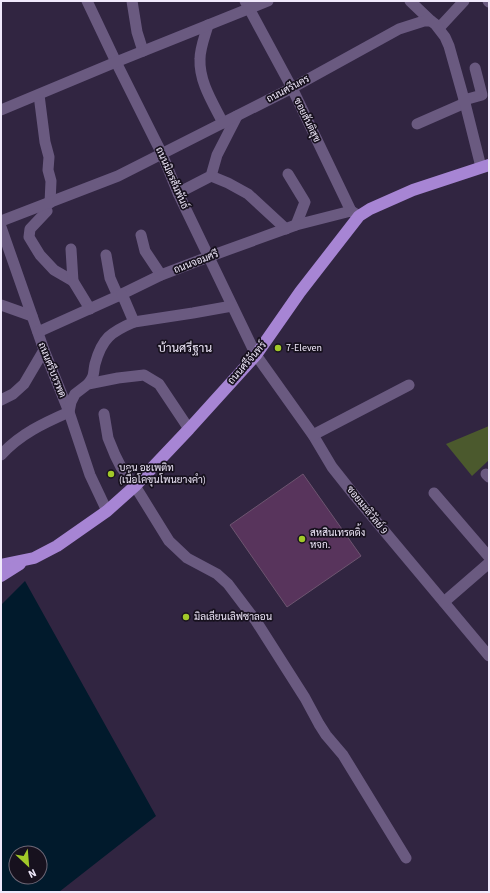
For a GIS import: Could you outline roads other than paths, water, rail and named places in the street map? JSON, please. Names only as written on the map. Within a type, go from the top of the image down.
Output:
[{"type":"main road","name":"ถนนศรีจันทร์","points":[[1,565],[34,558],[57,546],[107,511],[136,486],[256,355],[355,213],[370,209],[413,190],[485,166]]},
{"type":"main road","points":[[1,576],[26,560]]},
{"type":"street","name":"ถนนมิตรสัมพันธ์","points":[[87,1],[162,154],[178,193],[256,355]]},
{"type":"street","points":[[132,1],[137,32],[143,51]]},
{"type":"street","points":[[1,110],[208,25],[247,5],[268,1]]},
{"type":"street","points":[[410,1],[435,24],[449,46],[485,166]]},
{"type":"street","points":[[435,24],[464,1]]},
{"type":"street","name":"ซอยสันติสุข","points":[[247,5],[292,88],[355,213]]},
{"type":"street","name":"ถนนศรีนคร","points":[[1,221],[118,176],[292,88],[399,29],[424,21],[435,24]]},
{"type":"street","points":[[208,25],[200,59],[207,90],[223,123]]},
{"type":"street","points":[[417,124],[465,101],[482,95],[475,68]]},
{"type":"street","points":[[39,95],[45,142],[49,157],[48,170],[51,181],[47,210],[30,230],[29,237],[40,255],[54,270],[73,281]]},
{"type":"street","points":[[178,193],[211,176],[217,156],[237,116]]},
{"type":"street","points":[[211,176],[228,182],[248,194],[291,227],[305,202],[288,174]]},
{"type":"street","name":"ถนนจอมศรี","points":[[38,332],[120,296],[161,275],[208,257],[291,227],[355,213]]},
{"type":"street","name":"ถนนศรีบรรพด","points":[[1,227],[44,350],[69,412],[90,475],[107,511]]},
{"type":"street","points":[[141,235],[145,251],[161,275]]},
{"type":"street","points":[[71,250],[73,281],[90,309]]},
{"type":"street","points":[[106,255],[110,278],[134,322]]},
{"type":"street","points":[[1,305],[32,316]]},
{"type":"street","points":[[1,455],[19,438],[36,427],[69,412],[71,402],[75,394],[88,384],[94,377],[97,358],[105,339],[117,329],[134,322],[232,306]]},
{"type":"street","points":[[1,400],[13,394],[24,384],[44,350]]},
{"type":"street","name":"ซอยมะลิวัลย์ 9","points":[[256,355],[313,435],[332,467],[489,656]]},
{"type":"street","points":[[88,384],[144,375],[159,384],[189,429]]},
{"type":"street","points":[[313,435],[409,385]]},
{"type":"street","points":[[104,414],[108,438],[121,467],[136,486],[169,541],[187,558],[217,574],[228,584],[256,621],[305,698],[322,730],[343,755],[406,858]]},
{"type":"street","points":[[434,493],[489,557]]},
{"type":"street","points":[[444,602],[489,563]]},
{"type":"water","points":[[25,581],[156,816],[59,892],[1,892],[1,605]]},
{"type":"place","name":"7-Eleven","points":[[278,348]]},
{"type":"place","name":"บอน อะเพติท (เนื้อโคขุนโพนยางคำ)","points":[[111,474]]},
{"type":"place","name":"สหสินเทรดดิ้ง หจก.","points":[[302,539]]},
{"type":"place","name":"มิลเลียนเลิฟซาลอน","points":[[186,617]]},
{"type":"district","name":"บ้านศรีฐาน","points":[[185,348]]}]
